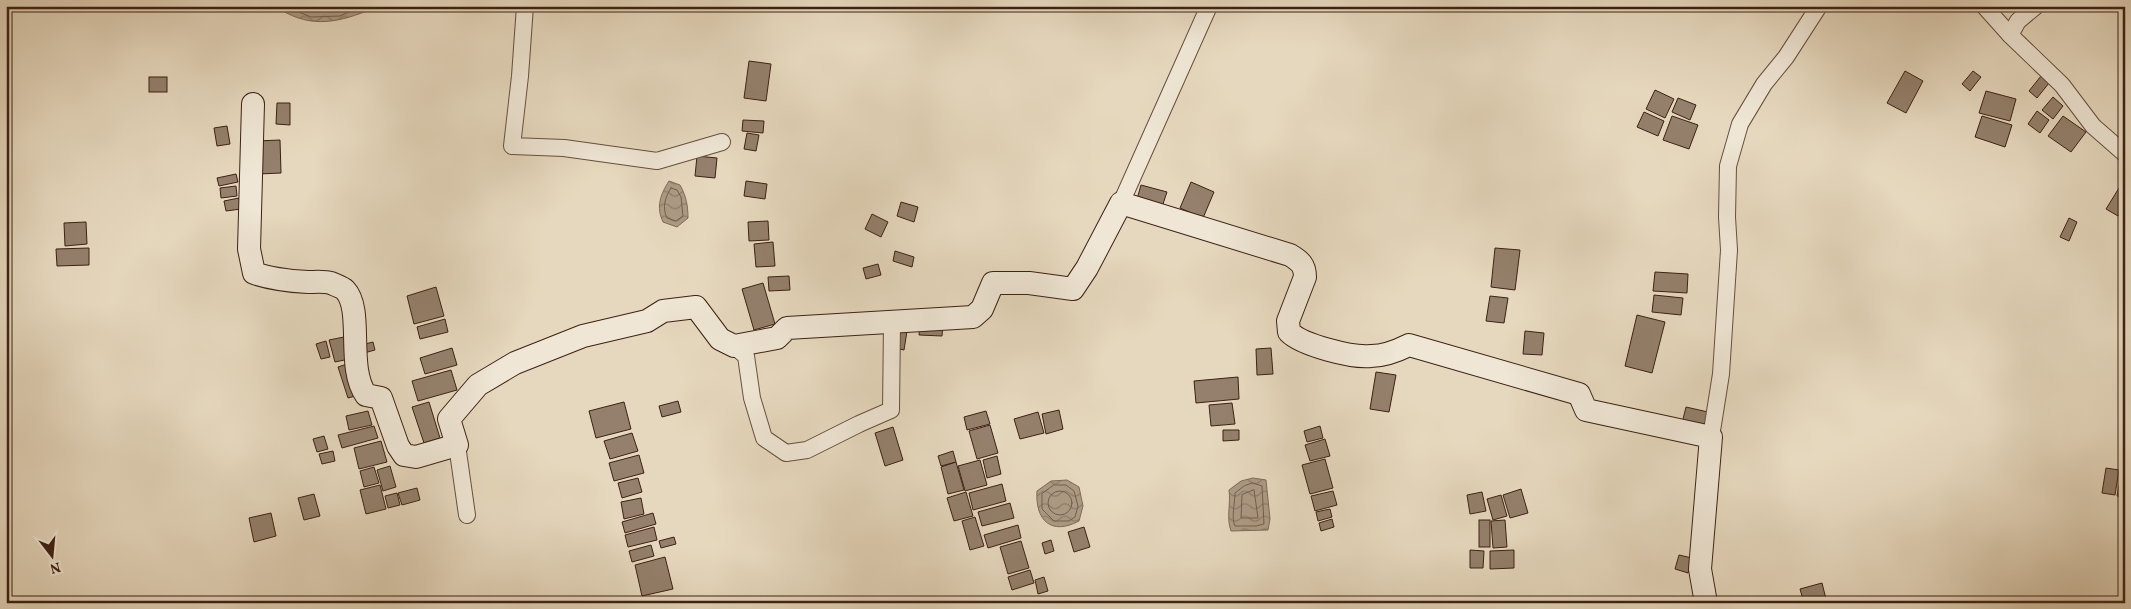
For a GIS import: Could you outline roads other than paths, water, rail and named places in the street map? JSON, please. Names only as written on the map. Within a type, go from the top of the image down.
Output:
[{"type":"main road","points":[[253,104],[249,249],[254,273],[266,278],[328,282],[344,289],[351,300],[354,317],[354,350],[361,388],[366,395],[381,398],[398,446],[404,455],[416,457],[457,445],[449,419],[478,385],[515,363],[584,336],[648,322],[663,311],[696,306],[720,339],[734,346],[777,338],[787,328],[973,317],[982,309],[993,283],[1029,283],[1073,289],[1087,268],[1120,203],[1290,256],[1300,261],[1305,269],[1305,277],[1288,321],[1289,332],[1295,338],[1340,352],[1370,357],[1392,353],[1409,345],[1578,394],[1586,410],[1711,437],[1700,569],[1706,603]]},
{"type":"street","points":[[525,6],[512,146],[564,148],[657,161],[722,142]]},
{"type":"street","points":[[1120,203],[1209,6]]},
{"type":"street","points":[[1711,437],[1721,374],[1729,250],[1727,218],[1728,166],[1740,124],[1764,84],[1786,56],[1819,6]]},
{"type":"street","points":[[1984,6],[2010,35],[2062,85],[2093,126],[2125,154]]},
{"type":"street","points":[[2010,35],[2018,22],[2036,6]]},
{"type":"street","points":[[734,346],[746,356],[752,398],[764,438],[786,453],[807,450],[858,424],[891,410],[892,322]]},
{"type":"street","points":[[457,445],[467,514]]},
{"type":"water","points":[[275,6],[367,6],[367,11],[343,19],[320,22],[298,18]]},
{"type":"water","points":[[669,181],[680,185],[687,205],[688,218],[677,227],[663,222],[659,206],[663,191]]},
{"type":"water","points":[[1253,478],[1266,480],[1270,519],[1268,530],[1231,531],[1229,521],[1229,490],[1241,481]]},
{"type":"water","points":[[1067,480],[1079,487],[1083,506],[1079,521],[1060,527],[1053,526],[1042,517],[1037,501],[1037,491],[1051,481]]}]
